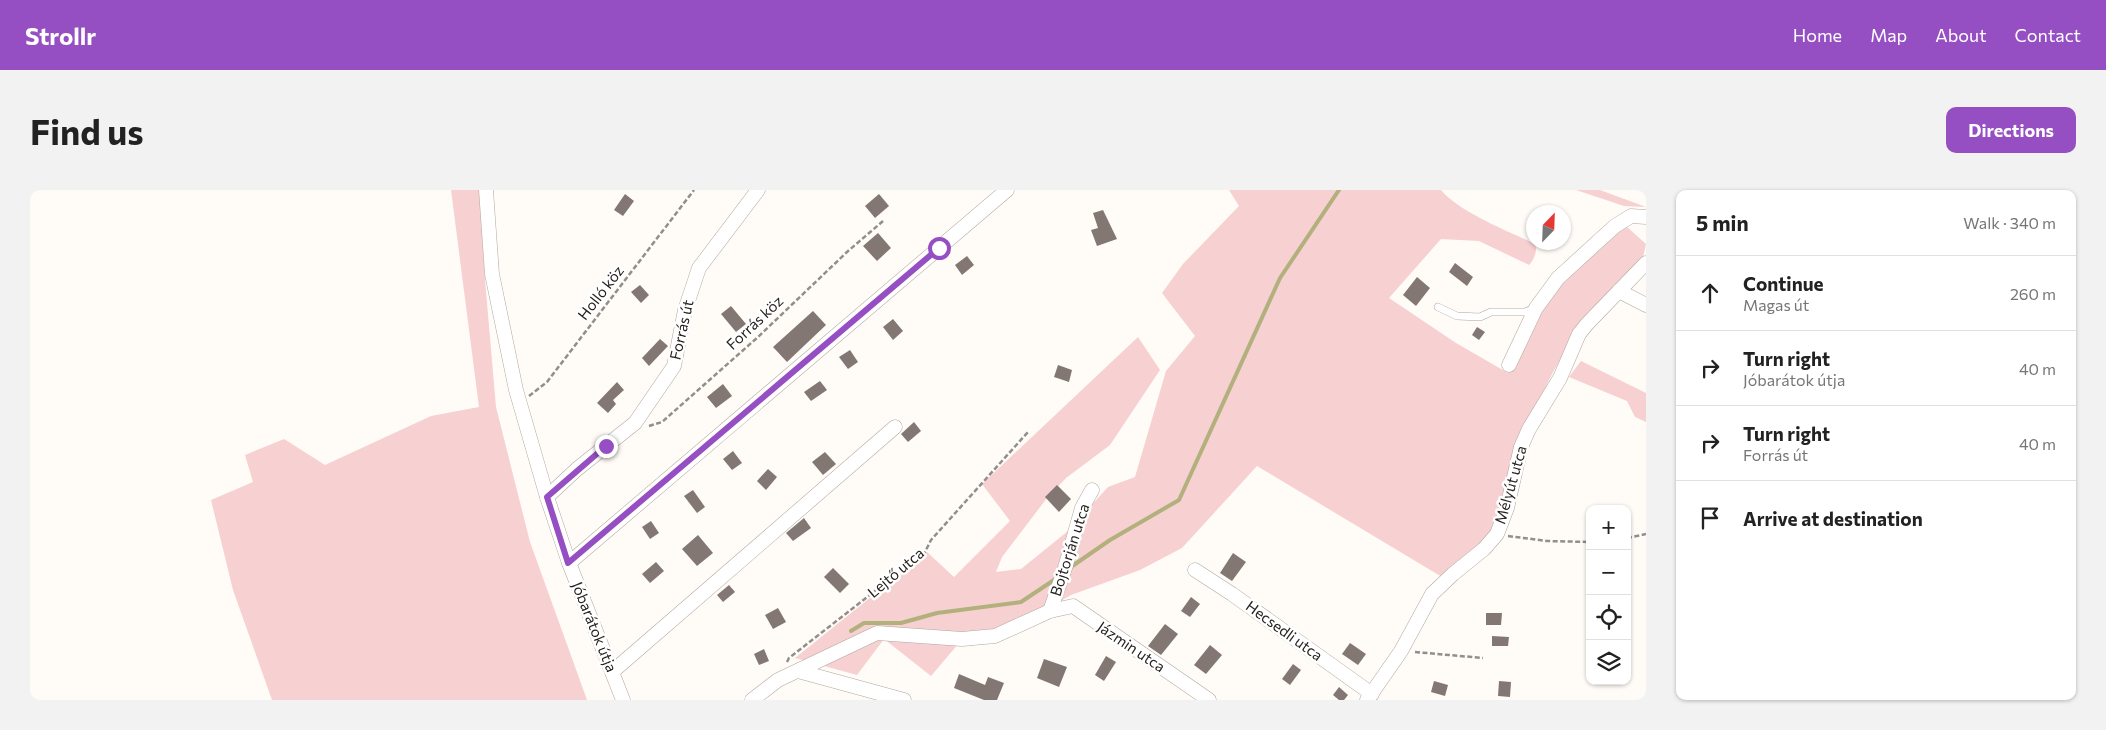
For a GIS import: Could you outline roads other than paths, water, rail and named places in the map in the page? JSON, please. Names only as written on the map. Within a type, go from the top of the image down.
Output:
[{"type":"street","name":"Jóbarátok útja","points":[[486,190],[492,274],[516,390],[568,563],[624,700]]},
{"type":"street","name":"Forrás út","points":[[547,497],[635,423],[674,366],[685,310],[699,268],[758,190]]},
{"type":"street","points":[[568,563],[1008,190]]},
{"type":"street","points":[[1509,365],[1536,308],[1558,278],[1615,226],[1631,216],[1646,217]]},
{"type":"street","name":"Mélyút utca","points":[[1370,697],[1401,650],[1432,594],[1484,549],[1497,534],[1507,508],[1521,447],[1529,429],[1560,378],[1579,334],[1646,263]]},
{"type":"street","points":[[1619,291],[1646,305]]},
{"type":"street","points":[[612,672],[895,427]]},
{"type":"street","name":"Bojtorján utca","points":[[1050,611],[1065,568],[1082,508],[1092,490]]},
{"type":"street","name":"Hecsedli utca","points":[[1195,570],[1232,594],[1370,697]]},
{"type":"street","name":"Jázmin utca","points":[[752,700],[778,680],[877,633],[962,640],[995,636],[1050,611],[1073,606],[1210,700]]},
{"type":"street","points":[[798,671],[904,700]]},
{"type":"lane","points":[[1438,307],[1457,316],[1480,317],[1491,312],[1525,312],[1536,308]]},
{"type":"waterway","points":[[1068,569],[1110,540],[1179,500],[1280,278],[1339,190]]},
{"type":"waterway","points":[[851,631],[864,623],[901,623],[937,613],[1021,602],[1057,578]]}]
